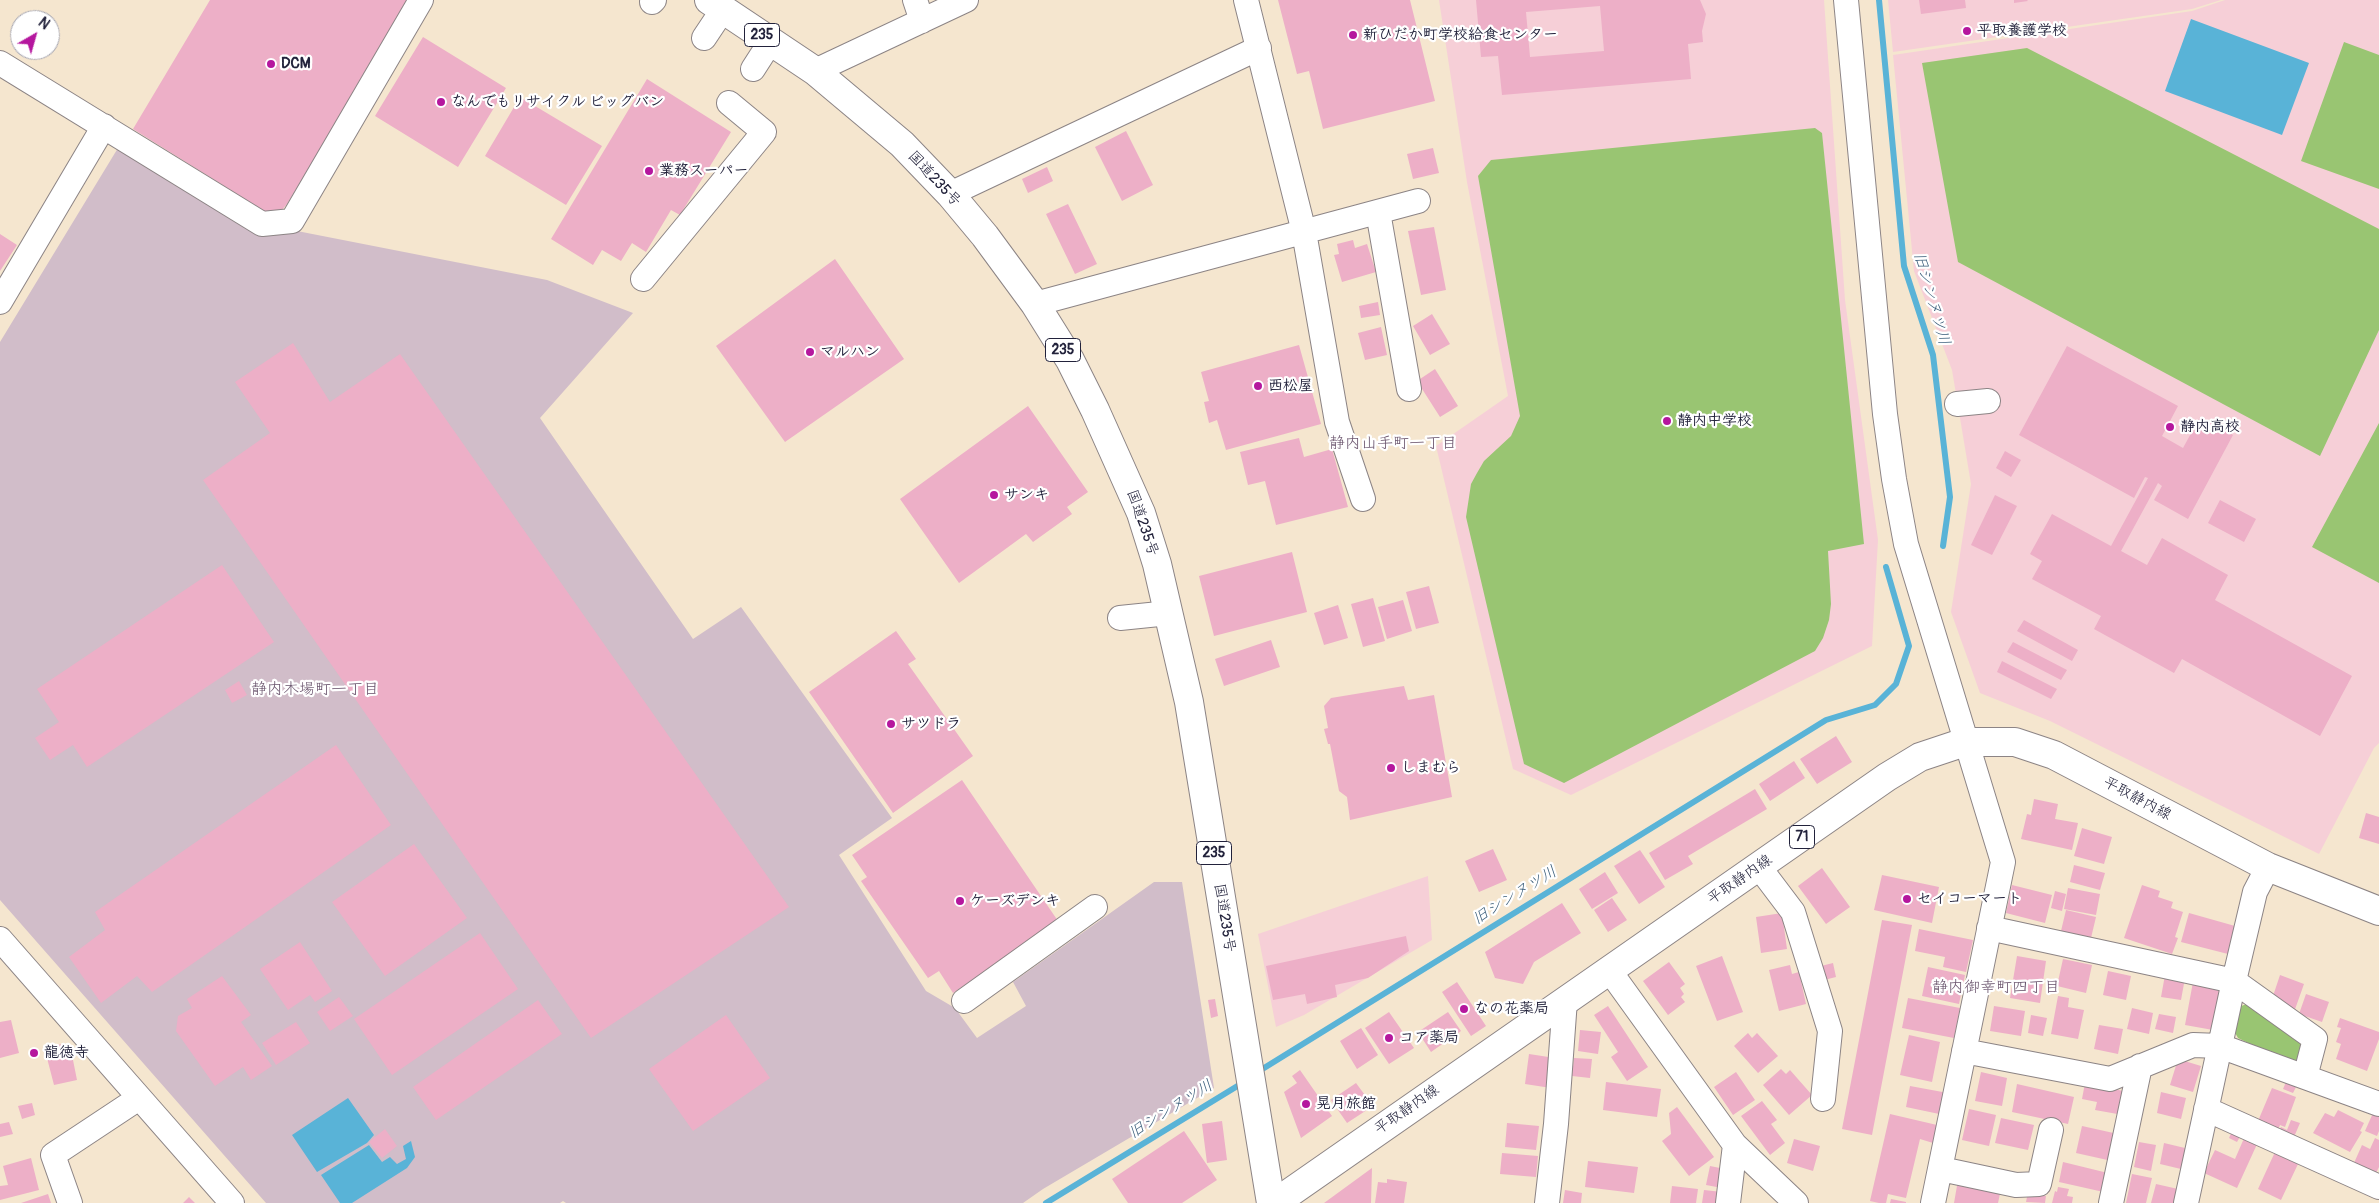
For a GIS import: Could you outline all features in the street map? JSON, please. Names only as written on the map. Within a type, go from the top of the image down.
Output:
[{"type":"main road","name":"国道235号","points":[[716,4],[815,71],[902,144],[950,194],[985,236],[1035,304],[1070,360],[1118,458],[1141,514],[1169,613],[1189,702],[1271,1203]]},
{"type":"main road","name":"平取静内線","points":[[1275,1203],[1565,1000],[1920,757],[1965,742],[2015,742],[2054,755],[2268,867],[2379,911]]},
{"type":"street","points":[[0,63],[262,224],[292,221],[421,0]]},
{"type":"street","points":[[815,71],[919,10],[966,0]]},
{"type":"street","points":[[1246,0],[1304,232],[1337,422],[1363,499]]},
{"type":"street","points":[[1846,0],[1884,414],[1894,479],[1906,544],[2003,862],[1933,1203]]},
{"type":"street","points":[[704,38],[716,4]]},
{"type":"street","points":[[753,68],[771,41]]},
{"type":"street","points":[[950,194],[1259,48]]},
{"type":"street","points":[[643,279],[764,132],[729,103]]},
{"type":"street","points":[[0,302],[104,126]]},
{"type":"street","points":[[1035,304],[1418,201]]},
{"type":"street","points":[[1378,212],[1409,389]]},
{"type":"street","points":[[1957,404],[1988,400]]},
{"type":"street","points":[[1120,618],[1169,613]]},
{"type":"street","points":[[1759,867],[1793,912],[1830,1030],[1823,1099]]},
{"type":"street","points":[[2186,1203],[2255,892],[2268,867]]},
{"type":"street","points":[[964,1001],[1095,907]]},
{"type":"street","points":[[1989,928],[2234,981],[2315,1038],[2305,1077]]},
{"type":"street","points":[[0,939],[232,1203]]},
{"type":"street","points":[[1609,970],[1735,1144],[1796,1203]]},
{"type":"street","points":[[1547,1203],[1556,1124],[1565,1000]]},
{"type":"street","points":[[1964,1051],[2110,1079],[2193,1045],[2220,1046],[2379,1104]]},
{"type":"street","points":[[2111,1203],[2140,1066]]},
{"type":"street","points":[[70,1203],[53,1155],[139,1098]]},
{"type":"street","points":[[2206,1109],[2379,1187]]},
{"type":"street","points":[[1941,1169],[2013,1194],[2039,1184],[2051,1130]]},
{"type":"street","points":[[1728,1203],[1735,1144]]},
{"type":"shaded area","name":"静内中学校","points":[[1439,0],[1824,0],[1845,300],[1878,540],[1872,646],[1571,795],[1513,769],[1436,446],[1508,396],[1467,182]]},
{"type":"shaded area","name":"平取養護学校","points":[[1888,0],[2221,0],[2192,9],[1893,52]]},
{"type":"shaded area","name":"静内高校","points":[[2225,0],[2379,0],[2379,743],[2374,748],[2319,854],[2050,721],[1980,693],[1951,612],[1971,484],[1952,370],[1914,271],[1893,55],[2192,11]]},
{"type":"shaded area","points":[[118,148],[297,231],[547,280],[633,313],[540,418],[693,639],[741,607],[892,818],[839,855],[926,991],[955,1008],[977,1038],[1026,1006],[1013,982],[1154,882],[1182,882],[1214,1088],[1043,1189],[1023,1203],[566,1203],[563,1201],[560,1203],[266,1203],[0,900],[0,342]]},
{"type":"shaded area","points":[[1428,876],[1432,940],[1304,1015],[1276,1027],[1258,934]]},
{"type":"green space","points":[[2344,42],[2379,55],[2379,189],[2301,161]]},
{"type":"green space","points":[[2027,48],[2379,229],[2379,330],[2320,456],[1958,262],[1922,63]]},
{"type":"green space","name":"静内中学校","points":[[1815,128],[1822,133],[1864,544],[1828,551],[1831,604],[1829,620],[1823,638],[1815,651],[1564,783],[1524,764],[1466,517],[1471,484],[1484,461],[1511,436],[1520,416],[1478,176],[1491,160]]},
{"type":"green space","points":[[2379,423],[2379,583],[2312,547]]},
{"type":"green space","points":[[2247,1004],[2304,1034],[2299,1059],[2289,1063],[2238,1038],[2233,1029],[2238,1007]]},
{"type":"water","points":[[2191,19],[2309,63],[2282,135],[2165,91]]},
{"type":"water","points":[[348,1098],[374,1135],[367,1143],[317,1172],[292,1135]]},
{"type":"water","points":[[411,1141],[415,1157],[407,1168],[352,1203],[340,1203],[321,1175],[369,1145],[382,1162],[390,1157],[397,1164],[406,1159],[403,1146]]},
{"type":"building","name":"DCM","points":[[210,0],[410,0],[281,211],[264,211],[133,129]]},
{"type":"building","name":"新ひだか町学校給食センター","points":[[1278,0],[1410,0],[1435,101],[1323,129],[1309,71],[1297,74]]},
{"type":"building","points":[[1476,0],[1700,0],[1706,14],[1702,31],[1703,42],[1688,44],[1691,79],[1502,95],[1498,56],[1481,57]],"holes":[[[1600,6],[1604,51],[1530,57],[1526,12]]]},
{"type":"building","points":[[1919,0],[1965,0],[1966,8],[1921,14]]},
{"type":"building","points":[[2014,0],[2027,0],[2028,1],[2014,3]]},
{"type":"building","name":"なんでもリサイクル ビッグバン","points":[[423,37],[506,88],[458,167],[375,116]]},
{"type":"building","name":"業務スーパー","points":[[647,79],[731,132],[680,215],[671,210],[646,252],[632,243],[621,261],[602,250],[593,265],[551,239]]},
{"type":"building","points":[[520,97],[602,146],[566,205],[485,156]]},
{"type":"building","points":[[1126,131],[1153,185],[1122,201],[1095,147]]},
{"type":"building","points":[[1433,148],[1439,173],[1413,179],[1407,154]]},
{"type":"building","points":[[1047,167],[1053,181],[1028,193],[1022,179]]},
{"type":"building","points":[[1068,204],[1097,264],[1075,274],[1046,214]]},
{"type":"building","points":[[1434,227],[1446,290],[1421,295],[1408,231]]},
{"type":"building","points":[[0,234],[17,245],[0,271]]},
{"type":"building","points":[[1353,240],[1355,248],[1367,244],[1376,272],[1342,282],[1334,255],[1339,254],[1337,244]]},
{"type":"building","name":"マルハン","points":[[835,259],[904,359],[785,442],[716,346]]},
{"type":"building","points":[[1378,302],[1380,315],[1361,318],[1359,306]]},
{"type":"building","points":[[1432,314],[1450,344],[1430,355],[1413,326]]},
{"type":"building","points":[[1381,327],[1387,355],[1365,360],[1358,333]]},
{"type":"building","points":[[293,343],[330,402],[400,354],[789,907],[591,1038],[203,480],[270,433],[235,382]]},
{"type":"building","name":"西松屋","points":[[1299,345],[1321,424],[1226,450],[1217,420],[1209,423],[1204,402],[1209,401],[1201,372]]},
{"type":"building","points":[[2067,346],[2178,406],[2162,436],[2183,448],[2200,417],[2233,435],[2188,519],[2154,500],[2162,486],[2158,483],[2121,551],[2147,565],[2162,538],[2228,575],[2215,600],[2352,676],[2320,736],[2182,659],[2174,673],[2094,629],[2101,616],[2032,579],[2042,561],[2030,554],[2052,514],[2111,546],[2148,478],[2145,477],[2134,498],[2019,435]]},
{"type":"building","points":[[1435,369],[1458,406],[1440,417],[1417,381]]},
{"type":"building","name":"サンキ","points":[[1028,406],[1088,492],[1067,507],[1072,514],[1033,542],[1026,534],[959,583],[900,499]]},
{"type":"building","points":[[1299,438],[1304,457],[1332,449],[1348,507],[1276,525],[1265,481],[1248,485],[1240,452]]},
{"type":"building","points":[[2005,451],[2021,460],[2011,477],[1996,468]]},
{"type":"building","points":[[1995,495],[2017,506],[1992,555],[1971,545]]},
{"type":"building","points":[[2220,500],[2256,519],[2244,542],[2208,523]]},
{"type":"building","points":[[1292,552],[1307,612],[1214,636],[1199,576]]},
{"type":"building","points":[[222,565],[274,642],[87,767],[73,745],[50,760],[35,738],[59,722],[37,689]]},
{"type":"building","points":[[1429,586],[1439,623],[1416,629],[1406,592]]},
{"type":"building","points":[[1373,598],[1385,641],[1363,647],[1351,604]]},
{"type":"building","points":[[1403,600],[1412,631],[1387,639],[1378,607]]},
{"type":"building","points":[[1338,605],[1348,638],[1324,645],[1314,613]]},
{"type":"building","points":[[2024,620],[2078,650],[2072,661],[2017,631]]},
{"type":"building","name":"サツドラ","points":[[896,631],[916,659],[908,664],[973,756],[893,813],[809,692]]},
{"type":"building","points":[[1271,640],[1280,667],[1224,686],[1215,659]]},
{"type":"building","points":[[2013,642],[2067,670],[2061,680],[2007,652]]},
{"type":"building","points":[[2002,661],[2057,689],[2051,699],[1997,672]]},
{"type":"building","points":[[239,681],[247,695],[232,703],[225,690]]},
{"type":"building","name":"しまむら","points":[[1404,686],[1408,700],[1434,695],[1452,797],[1350,820],[1347,797],[1339,791],[1330,744],[1328,744],[1324,729],[1328,728],[1324,706],[1331,698]]},
{"type":"building","points":[[1836,736],[1852,762],[1817,784],[1800,759]]},
{"type":"building","points":[[336,745],[391,825],[152,992],[137,976],[101,1003],[69,957],[105,930],[95,912]]},
{"type":"building","points":[[1794,761],[1805,778],[1770,801],[1759,784]]},
{"type":"building","name":"ケーズデンキ","points":[[962,780],[1058,921],[953,993],[939,971],[928,978],[861,881],[867,877],[852,855]]},
{"type":"building","points":[[1755,789],[1767,809],[1688,856],[1693,864],[1665,880],[1649,853]]},
{"type":"building","points":[[2034,799],[2058,804],[2055,819],[2078,823],[2072,850],[2021,839],[2027,814],[2031,815]]},
{"type":"building","points":[[2366,813],[2379,817],[2379,844],[2359,838]]},
{"type":"building","points":[[2082,828],[2112,837],[2104,864],[2074,856]]},
{"type":"building","points":[[414,844],[467,918],[385,976],[332,902]]},
{"type":"building","points":[[1493,849],[1507,880],[1479,892],[1465,861]]},
{"type":"building","points":[[1640,850],[1665,887],[1639,904],[1614,866]]},
{"type":"building","points":[[2074,865],[2105,873],[2100,890],[2070,882]]},
{"type":"building","points":[[1822,868],[1850,907],[1826,924],[1798,886]]},
{"type":"building","points":[[1605,872],[1618,893],[1592,909],[1579,889]]},
{"type":"building","name":"セイコーマート","points":[[1882,875],[1939,887],[1932,923],[1874,910]]},
{"type":"building","points":[[2012,885],[2052,895],[2045,923],[2006,913]]},
{"type":"building","points":[[2142,885],[2160,891],[2158,897],[2173,902],[2171,908],[2183,912],[2175,937],[2178,938],[2172,954],[2124,938]]},
{"type":"building","points":[[2068,888],[2100,894],[2096,915],[2064,909]]},
{"type":"building","points":[[2055,891],[2066,894],[2062,911],[2051,908]]},
{"type":"building","points":[[1612,898],[1627,920],[1608,932],[1594,910]]},
{"type":"building","points":[[1562,903],[1581,933],[1534,962],[1523,984],[1495,978],[1485,952]]},
{"type":"building","points":[[2066,910],[2096,917],[2091,938],[2061,931]]},
{"type":"building","points":[[1782,913],[1787,949],[1761,953],[1756,917]]},
{"type":"building","points":[[2189,913],[2235,926],[2228,954],[2181,942]]},
{"type":"building","points":[[1882,920],[1912,925],[1872,1135],[1842,1129]]},
{"type":"building","points":[[1919,929],[1973,940],[1966,972],[1943,967],[1945,957],[1915,951]]},
{"type":"building","points":[[480,933],[518,989],[392,1075],[354,1019]]},
{"type":"building","points":[[1406,936],[1409,951],[1368,978],[1335,985],[1337,997],[1307,1004],[1305,994],[1273,1000],[1266,966]]},
{"type":"building","points":[[300,942],[332,991],[315,1002],[310,995],[288,1010],[260,969]]},
{"type":"building","points":[[1722,956],[1743,1012],[1717,1021],[1696,966]]},
{"type":"building","points":[[2017,956],[2046,961],[2040,1003],[2010,998]]},
{"type":"building","points":[[2063,959],[2092,965],[2086,993],[2057,986]]},
{"type":"building","points":[[1669,962],[1685,984],[1680,988],[1684,994],[1681,997],[1685,1002],[1668,1015],[1643,981]]},
{"type":"building","points":[[1833,963],[1836,977],[1824,980],[1821,966]]},
{"type":"building","points":[[1790,965],[1792,974],[1799,972],[1806,1004],[1779,1011],[1769,970]]},
{"type":"building","points":[[1928,967],[1965,975],[1959,1004],[1922,996]]},
{"type":"building","points":[[2108,971],[2131,976],[2126,1000],[2103,995]]},
{"type":"building","points":[[2165,975],[2185,978],[2181,1000],[2161,997]]},
{"type":"building","points":[[2280,975],[2304,984],[2293,1015],[2271,1002]]},
{"type":"building","points":[[222,976],[251,1015],[241,1022],[272,1066],[251,1080],[243,1067],[215,1086],[176,1031],[178,1016],[192,1008],[187,999]]},
{"type":"building","name":"なの花薬局","points":[[1457,982],[1486,1026],[1471,1036],[1442,992]]},
{"type":"building","points":[[2193,982],[2222,987],[2213,1030],[2185,1025]]},
{"type":"building","points":[[2306,994],[2329,1002],[2322,1022],[2299,1014]]},
{"type":"building","points":[[2058,996],[2069,998],[2068,1007],[2084,1010],[2078,1039],[2051,1034]]},
{"type":"building","points":[[339,997],[353,1016],[330,1031],[317,1012]]},
{"type":"building","points":[[1908,998],[1960,1008],[1954,1038],[1902,1028]]},
{"type":"building","points":[[1215,999],[1218,1016],[1211,1018],[1208,1000]]},
{"type":"building","points":[[538,1000],[562,1034],[436,1120],[413,1087]]},
{"type":"building","points":[[1608,1006],[1648,1067],[1627,1081],[1611,1057],[1618,1052],[1594,1015]]},
{"type":"building","points":[[1994,1006],[2025,1011],[2021,1036],[1990,1031]]},
{"type":"building","points":[[2132,1008],[2153,1013],[2149,1034],[2127,1029]]},
{"type":"building","name":"コア薬局","points":[[1389,1012],[1414,1048],[1389,1064],[1365,1028]]},
{"type":"building","points":[[1448,1012],[1461,1031],[1431,1052],[1418,1032]]},
{"type":"building","points":[[2159,1014],[2176,1017],[2173,1033],[2155,1029]]},
{"type":"building","points":[[726,1015],[770,1078],[693,1131],[649,1069]]},
{"type":"building","points":[[2031,1015],[2047,1018],[2043,1036],[2028,1033]]},
{"type":"building","points":[[2340,1018],[2379,1032],[2379,1039],[2367,1071],[2336,1059],[2341,1044],[2336,1042],[2341,1028],[2337,1027]]},
{"type":"building","points":[[11,1020],[19,1053],[0,1058],[0,1022]]},
{"type":"building","points":[[296,1022],[310,1043],[276,1065],[262,1043]]},
{"type":"building","points":[[2099,1025],[2123,1029],[2118,1054],[2094,1049]]},
{"type":"building","points":[[1361,1028],[1378,1055],[1357,1069],[1340,1041]]},
{"type":"building","points":[[1580,1030],[1601,1032],[1598,1054],[1578,1051]]},
{"type":"building","points":[[1748,1033],[1752,1038],[1757,1033],[1778,1056],[1758,1073],[1734,1046]]},
{"type":"building","points":[[1909,1035],[1940,1042],[1932,1082],[1900,1075]]},
{"type":"building","points":[[62,1044],[64,1051],[71,1050],[77,1080],[54,1085],[47,1058],[54,1056],[52,1046]]},
{"type":"building","points":[[1529,1054],[1555,1058],[1551,1088],[1525,1084]]},
{"type":"building","points":[[1574,1058],[1592,1059],[1590,1078],[1572,1076]]},
{"type":"building","points":[[2178,1059],[2201,1066],[2193,1092],[2170,1085]]},
{"type":"building","points":[[1781,1069],[1786,1074],[1790,1070],[1812,1095],[1789,1115],[1763,1085]]},
{"type":"building","name":"晃月旅館","points":[[1300,1070],[1332,1116],[1301,1138],[1284,1092],[1297,1083],[1292,1076]]},
{"type":"building","points":[[1736,1072],[1755,1100],[1733,1115],[1714,1087]]},
{"type":"building","points":[[1981,1072],[2007,1078],[2002,1106],[1975,1101]]},
{"type":"building","points":[[1606,1082],[1661,1089],[1657,1117],[1603,1110]]},
{"type":"building","points":[[2286,1082],[2296,1087],[2293,1093],[2283,1089]]},
{"type":"building","points":[[1356,1083],[1373,1106],[1347,1123],[1331,1100]]},
{"type":"building","points":[[2085,1083],[2128,1092],[2123,1115],[2095,1110],[2097,1102],[2082,1099]]},
{"type":"building","points":[[2017,1084],[2074,1097],[2068,1124],[2012,1112]]},
{"type":"building","points":[[1910,1086],[1948,1093],[1944,1115],[1906,1107]]},
{"type":"building","points":[[2272,1088],[2296,1097],[2285,1127],[2280,1125],[2278,1130],[2258,1121]]},
{"type":"building","points":[[2161,1092],[2186,1098],[2181,1119],[2157,1113]]},
{"type":"building","points":[[1762,1101],[1777,1120],[1771,1124],[1785,1143],[1770,1155],[1741,1116]]},
{"type":"building","points":[[32,1103],[35,1115],[22,1119],[18,1106]]},
{"type":"building","points":[[1677,1107],[1714,1157],[1689,1176],[1662,1141],[1671,1134],[1669,1113]]},
{"type":"building","points":[[1969,1109],[1996,1115],[1989,1146],[1962,1140]]},
{"type":"building","points":[[2338,1110],[2364,1123],[2360,1131],[2362,1132],[2350,1152],[2313,1133],[2325,1113],[2334,1117]]},
{"type":"building","points":[[2373,1113],[2379,1116],[2377,1136],[2365,1131]]},
{"type":"building","points":[[1890,1114],[1937,1125],[1933,1143],[1920,1139],[1906,1198],[1888,1194],[1886,1203],[1879,1203],[1870,1201]]},
{"type":"building","points":[[2001,1118],[2034,1125],[2028,1150],[1995,1143]]},
{"type":"building","points":[[2291,1120],[2300,1123],[2294,1137],[2279,1131],[2281,1127],[2287,1130]]},
{"type":"building","points":[[1222,1121],[1227,1160],[1207,1163],[1202,1124]]},
{"type":"building","points":[[9,1122],[13,1134],[0,1137],[0,1124]]},
{"type":"building","points":[[1507,1123],[1539,1126],[1536,1150],[1505,1147]]},
{"type":"building","points":[[2082,1126],[2118,1134],[2112,1161],[2076,1153]]},
{"type":"building","points":[[385,1129],[397,1146],[382,1158],[369,1142]]},
{"type":"building","points":[[2233,1129],[2242,1133],[2237,1142],[2229,1138]]},
{"type":"building","points":[[1184,1131],[1217,1180],[1182,1203],[1128,1203],[1112,1179]]},
{"type":"building","points":[[2245,1136],[2258,1142],[2237,1188],[2204,1173],[2215,1150],[2235,1159]]},
{"type":"building","points":[[2375,1138],[2379,1140],[2379,1167],[2376,1173],[2354,1163],[2362,1145],[2370,1149]]},
{"type":"building","points":[[1794,1139],[1820,1146],[1813,1171],[1787,1163]]},
{"type":"building","points":[[2139,1142],[2156,1145],[2151,1171],[2134,1167]]},
{"type":"building","points":[[2164,1143],[2185,1148],[2181,1169],[2160,1164]]},
{"type":"building","points":[[2275,1152],[2298,1164],[2281,1200],[2258,1189]]},
{"type":"building","points":[[1502,1153],[1538,1156],[1536,1177],[1500,1174]]},
{"type":"building","points":[[31,1158],[39,1190],[0,1200],[0,1186],[8,1185],[3,1166]]},
{"type":"building","points":[[1588,1161],[1638,1167],[1634,1193],[1585,1187]]},
{"type":"building","points":[[2063,1162],[2112,1174],[2108,1193],[2059,1182]]},
{"type":"building","points":[[1710,1166],[1725,1169],[1722,1188],[1706,1185]]},
{"type":"building","points":[[1372,1168],[1371,1203],[1324,1203]]},
{"type":"building","points":[[2132,1174],[2152,1178],[2146,1203],[2126,1203]]},
{"type":"building","points":[[1387,1179],[1407,1182],[1404,1203],[1375,1203],[1378,1182],[1387,1183]]},
{"type":"building","points":[[1958,1180],[2001,1189],[1998,1203],[1954,1203]]},
{"type":"building","points":[[2156,1184],[2178,1189],[2175,1203],[2151,1203]]},
{"type":"building","points":[[1672,1186],[1698,1189],[1696,1203],[1670,1203]]},
{"type":"building","points":[[2058,1187],[2069,1189],[2067,1196],[2073,1197],[2072,1203],[2052,1203]]},
{"type":"building","points":[[1565,1190],[1582,1193],[1581,1203],[1563,1203]]},
{"type":"building","points":[[1704,1190],[1722,1192],[1721,1203],[1702,1203]]},
{"type":"building","points":[[2028,1192],[2046,1196],[2045,1203],[2026,1202]]},
{"type":"building","points":[[48,1194],[51,1203],[21,1203]]},
{"type":"building","points":[[189,1197],[195,1203],[183,1203]]},
{"type":"building","points":[[1891,1199],[1906,1202],[1906,1203],[1890,1203]]},
{"type":"waterway","name":"旧シンヌツ川","points":[[1879,0],[1904,266],[1933,355],[1950,497],[1943,546]]},
{"type":"waterway","name":"旧シンヌツ川","points":[[1256,1073],[1826,720],[1875,705],[1896,684],[1909,646],[1886,567]]},
{"type":"waterway","name":"旧シンヌツ川","points":[[1046,1203],[1244,1082]]},
{"type":"place","name":"平取養護学校","points":[[1967,31]]},
{"type":"place","name":"新ひだか町学校給食センター","points":[[1353,35]]},
{"type":"place","name":"DCM","points":[[271,64]]},
{"type":"place","name":"なんでもリサイクル ビッグバン","points":[[441,102]]},
{"type":"place","name":"業務スーパー","points":[[649,171]]},
{"type":"place","name":"マルハン","points":[[810,352]]},
{"type":"place","name":"西松屋","points":[[1258,386]]},
{"type":"place","name":"静内中学校","points":[[1667,421]]},
{"type":"place","name":"静内高校","points":[[2170,427]]},
{"type":"place","name":"サンキ","points":[[994,495]]},
{"type":"place","name":"サツドラ","points":[[891,724]]},
{"type":"place","name":"しまむら","points":[[1391,768]]},
{"type":"place","name":"セイコーマート","points":[[1907,899]]},
{"type":"place","name":"ケーズデンキ","points":[[960,901]]},
{"type":"place","name":"なの花薬局","points":[[1464,1009]]},
{"type":"place","name":"コア薬局","points":[[1389,1038]]},
{"type":"place","name":"龍徳寺","points":[[34,1053]]},
{"type":"place","name":"晃月旅館","points":[[1306,1104]]},
{"type":"district","name":"静内山手町一丁目","points":[[1393,444]]},
{"type":"district","name":"静内木場町一丁目","points":[[315,690]]},
{"type":"district","name":"静内御幸町四丁目","points":[[1996,988]]}]
